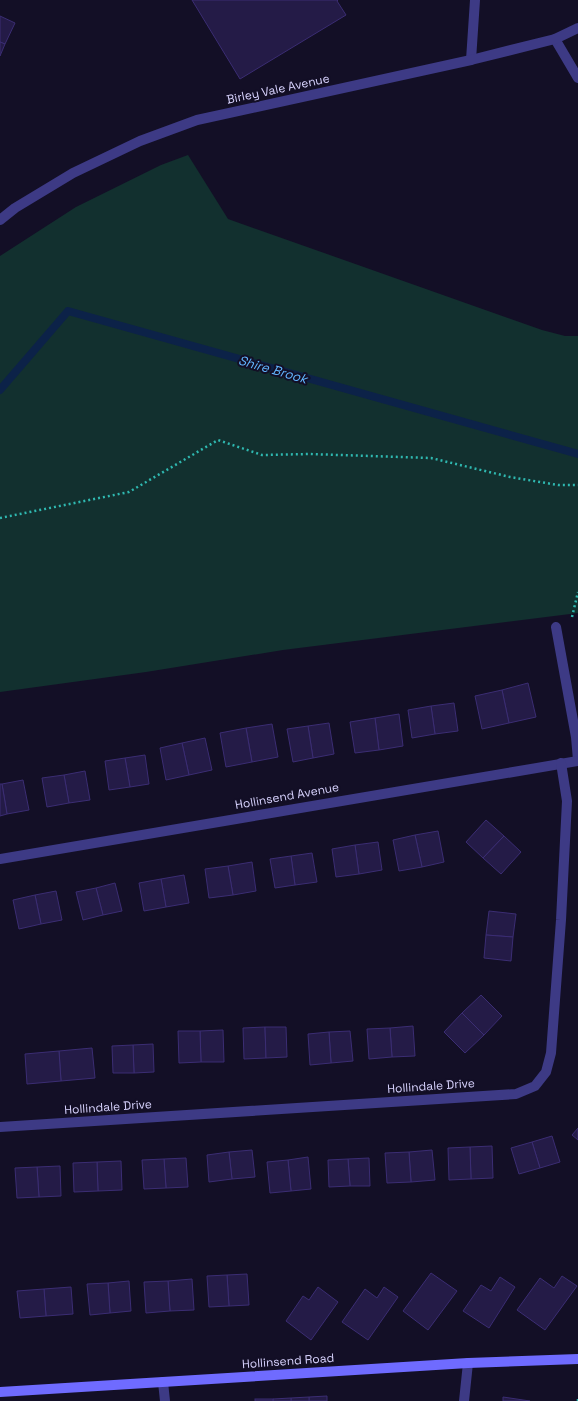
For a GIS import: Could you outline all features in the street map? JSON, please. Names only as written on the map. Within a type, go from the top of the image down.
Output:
[{"type":"main road","name":"Hollinsend Road","points":[[0,1392],[468,1362],[578,1359]]},
{"type":"street","points":[[471,60],[475,0]]},
{"type":"street","name":"Birley Vale Avenue","points":[[0,220],[16,208],[73,173],[140,141],[197,120],[471,60],[556,39],[578,28]]},
{"type":"street","points":[[556,39],[578,78]]},
{"type":"street","points":[[556,627],[576,737],[578,760]]},
{"type":"street","name":"Hollinsend Avenue","points":[[0,859],[578,760]]},
{"type":"street","name":"Hollindale Drive","points":[[0,1127],[516,1094],[535,1086],[546,1072],[551,1053],[561,920],[566,801],[561,763]]},
{"type":"street","points":[[464,1401],[468,1362]]},
{"type":"street","points":[[163,1382],[165,1401]]},
{"type":"path","points":[[0,518],[129,492],[218,440],[262,455],[309,454],[431,458],[510,477],[558,485],[578,485]]},
{"type":"path","points":[[571,623],[573,608],[578,592]]},
{"type":"green space","points":[[188,155],[228,219],[542,330],[565,336],[578,336],[578,613],[283,650],[146,672],[0,692],[0,256],[76,207],[161,165]]},
{"type":"building","points":[[192,0],[338,0],[337,1],[346,15],[240,79]]},
{"type":"building","points":[[0,16],[15,23],[5,44],[0,42]]},
{"type":"building","points":[[0,42],[5,44],[0,56]]},
{"type":"building","points":[[528,683],[536,717],[509,723],[502,690]]},
{"type":"building","points":[[502,690],[509,723],[482,729],[475,696]]},
{"type":"building","points":[[454,703],[458,731],[435,734],[431,706]]},
{"type":"building","points":[[431,706],[435,734],[412,738],[408,710]]},
{"type":"building","points":[[399,714],[403,746],[379,750],[375,718]]},
{"type":"building","points":[[375,718],[379,750],[355,753],[350,722]]},
{"type":"building","points":[[329,723],[334,754],[313,758],[308,726]]},
{"type":"building","points":[[272,724],[278,757],[252,762],[246,728]]},
{"type":"building","points":[[308,726],[313,758],[293,762],[287,729]]},
{"type":"building","points":[[246,728],[252,762],[226,767],[220,733]]},
{"type":"building","points":[[205,738],[212,770],[189,775],[182,743]]},
{"type":"building","points":[[182,743],[189,775],[166,780],[160,748]]},
{"type":"building","points":[[145,755],[149,784],[130,787],[125,758]]},
{"type":"building","points":[[125,758],[130,787],[109,790],[105,761]]},
{"type":"building","points":[[85,771],[90,800],[69,803],[64,775]]},
{"type":"building","points":[[64,775],[69,803],[47,807],[42,778]]},
{"type":"building","points":[[23,780],[29,810],[7,814],[2,784]]},
{"type":"building","points":[[0,784],[2,784],[7,814],[0,816]]},
{"type":"building","points":[[486,820],[504,836],[483,858],[466,842]]},
{"type":"building","points":[[438,831],[444,862],[422,867],[415,835]]},
{"type":"building","points":[[415,835],[422,867],[399,871],[393,840]]},
{"type":"building","points":[[504,836],[521,852],[501,874],[483,858]]},
{"type":"building","points":[[378,842],[382,870],[359,874],[355,845]]},
{"type":"building","points":[[355,845],[359,874],[336,877],[332,849]]},
{"type":"building","points":[[312,853],[317,882],[295,885],[291,856]]},
{"type":"building","points":[[291,856],[295,885],[275,888],[270,859]]},
{"type":"building","points":[[252,862],[256,891],[233,895],[228,866]]},
{"type":"building","points":[[228,866],[233,895],[209,898],[205,869]]},
{"type":"building","points":[[184,875],[189,903],[166,907],[161,879]]},
{"type":"building","points":[[161,879],[166,907],[144,911],[139,883]]},
{"type":"building","points":[[115,883],[122,911],[103,915],[96,888]]},
{"type":"building","points":[[96,888],[103,915],[83,920],[76,892]]},
{"type":"building","points":[[56,891],[62,920],[41,924],[35,895]]},
{"type":"building","points":[[35,895],[41,924],[19,929],[13,900]]},
{"type":"building","points":[[489,911],[516,914],[513,937],[486,935]]},
{"type":"building","points":[[486,935],[513,937],[511,961],[484,958]]},
{"type":"building","points":[[481,995],[502,1016],[484,1035],[462,1013]]},
{"type":"building","points":[[462,1013],[484,1035],[465,1053],[444,1032]]},
{"type":"building","points":[[413,1026],[415,1056],[392,1057],[390,1028]]},
{"type":"building","points":[[265,1027],[266,1058],[244,1059],[243,1028]]},
{"type":"building","points":[[265,1027],[286,1027],[287,1057],[266,1058]]},
{"type":"building","points":[[390,1028],[392,1057],[369,1059],[367,1029]]},
{"type":"building","points":[[223,1030],[224,1062],[201,1062],[200,1031]]},
{"type":"building","points":[[178,1031],[200,1031],[201,1062],[179,1063]]},
{"type":"building","points":[[350,1031],[353,1061],[331,1063],[329,1032]]},
{"type":"building","points":[[329,1032],[331,1063],[310,1065],[308,1034]]},
{"type":"building","points":[[153,1044],[154,1072],[134,1073],[133,1045]]},
{"type":"building","points":[[133,1045],[134,1073],[113,1073],[112,1046]]},
{"type":"building","points":[[92,1048],[95,1078],[61,1081],[59,1051]]},
{"type":"building","points":[[59,1051],[61,1081],[27,1084],[25,1054]]},
{"type":"building","points":[[578,1128],[578,1140],[572,1135]]},
{"type":"building","points":[[552,1136],[560,1162],[540,1168],[532,1142]]},
{"type":"building","points":[[532,1142],[540,1168],[519,1174],[511,1148]]},
{"type":"building","points":[[492,1146],[493,1178],[471,1179],[470,1147]]},
{"type":"building","points":[[470,1147],[471,1179],[449,1180],[448,1148]]},
{"type":"building","points":[[252,1150],[255,1177],[232,1179],[229,1152]]},
{"type":"building","points":[[432,1150],[435,1180],[411,1182],[409,1152]]},
{"type":"building","points":[[229,1152],[232,1179],[209,1182],[207,1155]]},
{"type":"building","points":[[409,1152],[411,1182],[387,1183],[385,1153]]},
{"type":"building","points":[[308,1157],[311,1189],[291,1191],[288,1160]]},
{"type":"building","points":[[186,1158],[188,1187],[166,1188],[164,1159]]},
{"type":"building","points":[[369,1158],[370,1186],[350,1186],[348,1159]]},
{"type":"building","points":[[164,1159],[166,1188],[144,1189],[142,1160]]},
{"type":"building","points":[[348,1159],[350,1186],[329,1187],[328,1160]]},
{"type":"building","points":[[288,1160],[291,1191],[270,1193],[267,1162]]},
{"type":"building","points":[[121,1161],[122,1190],[98,1191],[97,1162]]},
{"type":"building","points":[[97,1162],[98,1191],[74,1192],[73,1163]]},
{"type":"building","points":[[60,1166],[61,1196],[39,1197],[37,1167]]},
{"type":"building","points":[[37,1167],[39,1197],[17,1198],[15,1168]]},
{"type":"building","points":[[431,1273],[457,1291],[428,1330],[403,1311]]},
{"type":"building","points":[[247,1274],[249,1305],[229,1306],[227,1275]]},
{"type":"building","points":[[227,1275],[229,1306],[209,1307],[207,1276]]},
{"type":"building","points":[[562,1276],[577,1286],[545,1330],[517,1310],[540,1278],[554,1288]]},
{"type":"building","points":[[500,1277],[515,1287],[489,1328],[463,1311],[481,1285],[491,1291]]},
{"type":"building","points":[[192,1279],[194,1310],[170,1311],[168,1281]]},
{"type":"building","points":[[129,1281],[131,1311],[110,1313],[108,1283]]},
{"type":"building","points":[[168,1281],[170,1311],[146,1313],[144,1282]]},
{"type":"building","points":[[108,1283],[110,1313],[90,1315],[87,1284]]},
{"type":"building","points":[[71,1287],[73,1314],[46,1316],[44,1289]]},
{"type":"building","points":[[318,1287],[338,1302],[311,1340],[286,1321],[303,1296],[309,1300]]},
{"type":"building","points":[[384,1287],[398,1297],[368,1340],[342,1322],[365,1289],[377,1298]]},
{"type":"building","points":[[44,1289],[46,1316],[20,1318],[17,1291]]},
{"type":"building","points":[[327,1396],[327,1401],[309,1401],[309,1397]]},
{"type":"building","points":[[309,1397],[309,1401],[291,1401],[291,1398]]},
{"type":"building","points":[[503,1397],[530,1401],[503,1401]]},
{"type":"building","points":[[291,1398],[291,1401],[273,1401],[273,1399]]},
{"type":"building","points":[[255,1399],[273,1399],[273,1401],[255,1401]]},
{"type":"waterway","name":"Shire Brook","points":[[0,390],[68,311],[578,454]]}]
